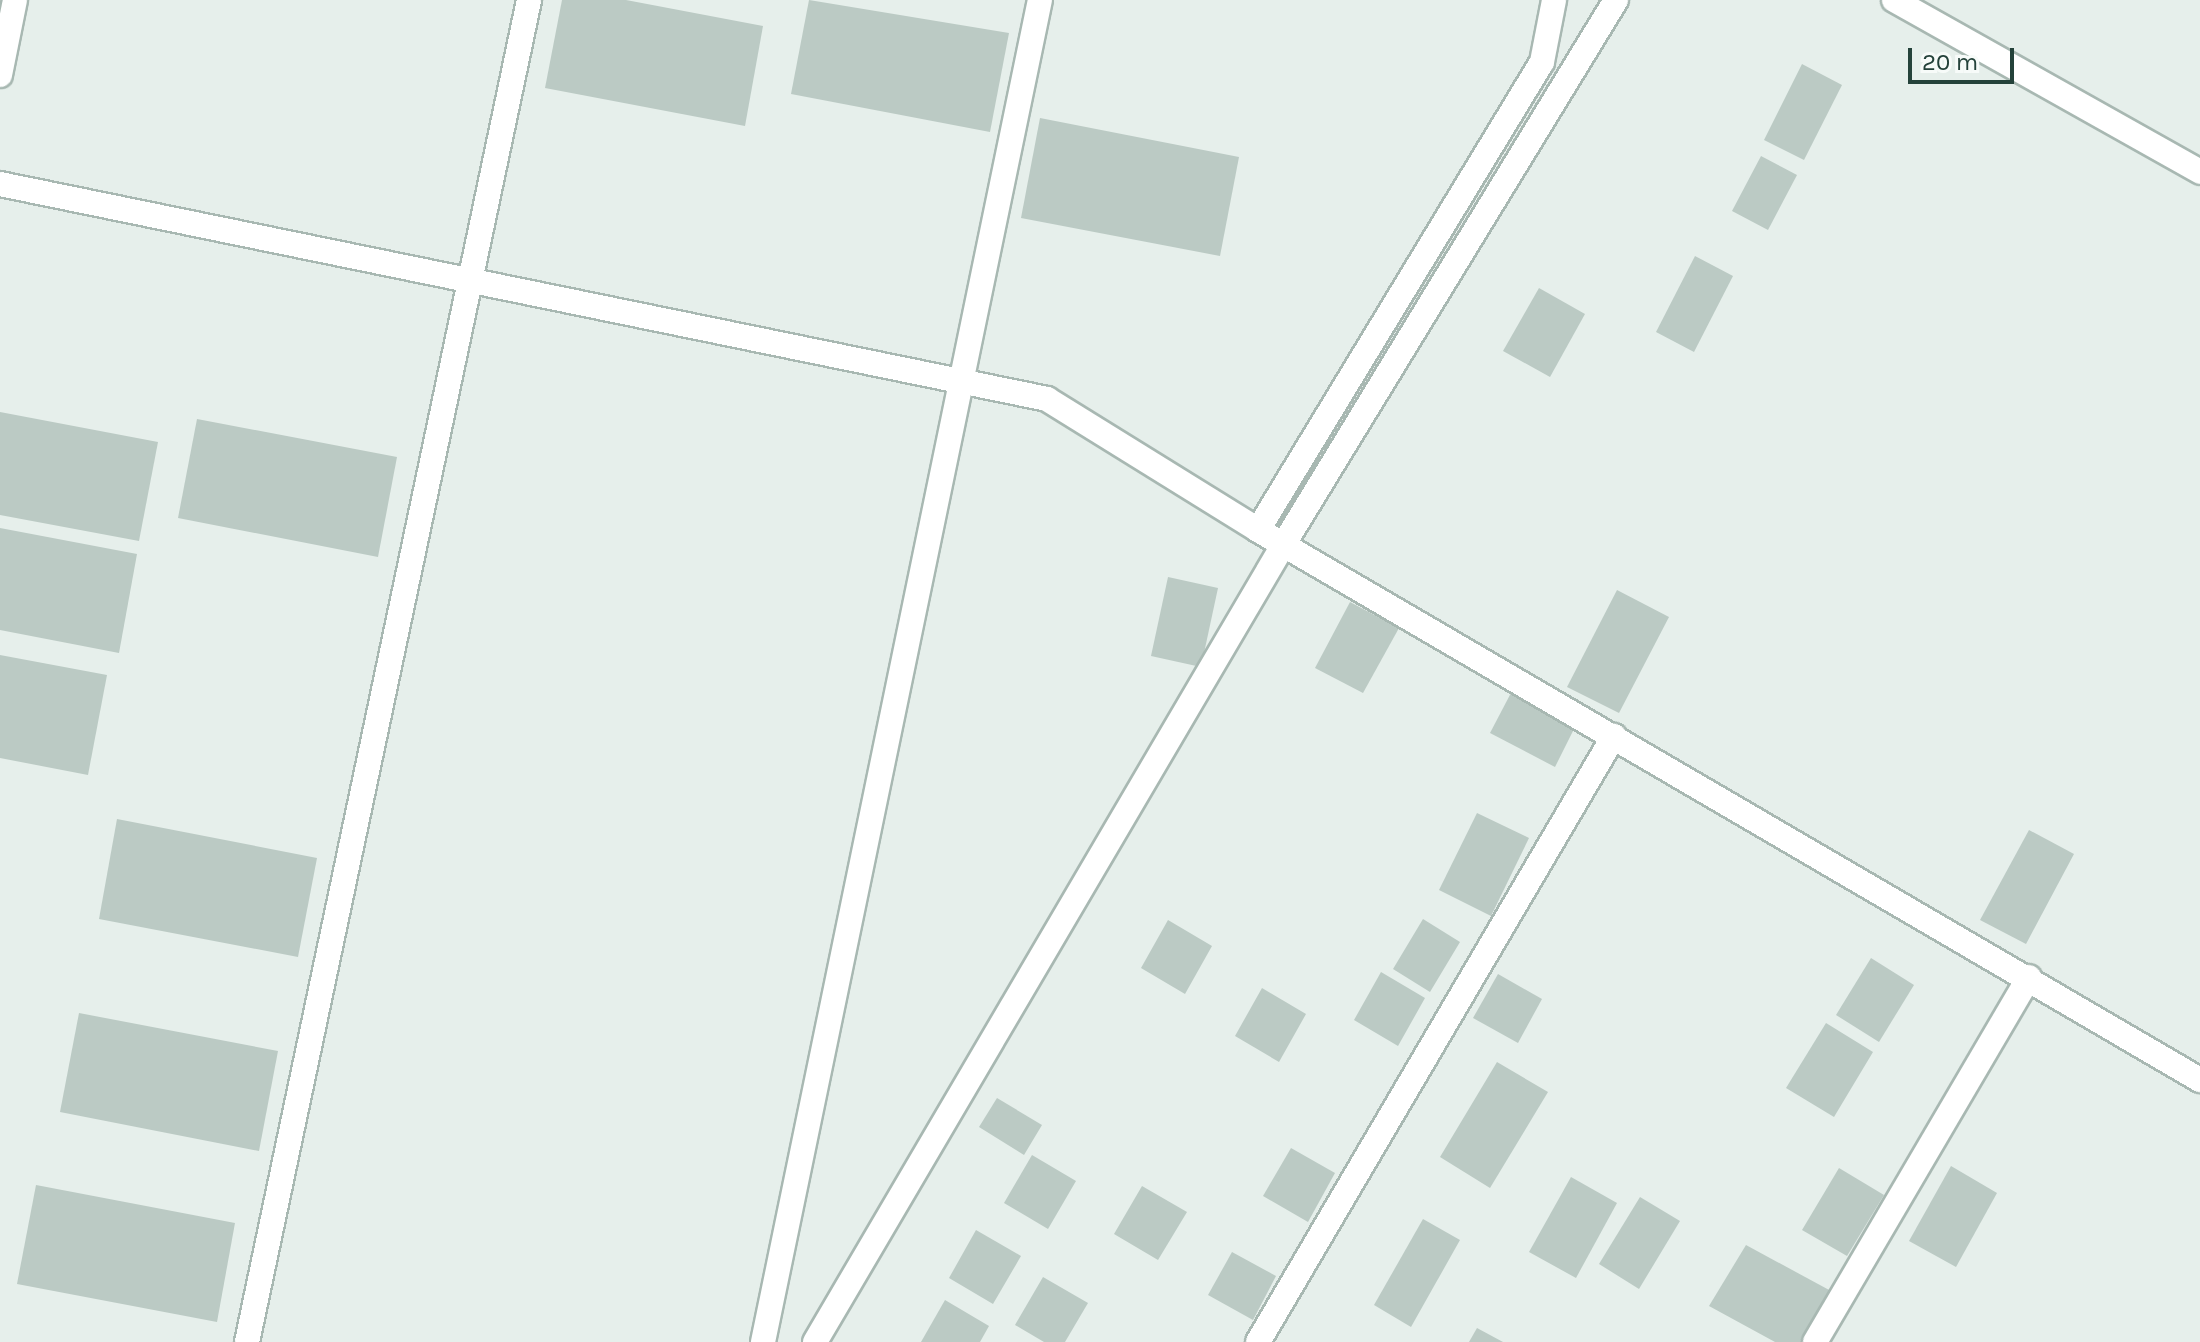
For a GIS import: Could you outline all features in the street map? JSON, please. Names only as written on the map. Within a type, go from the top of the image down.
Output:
[{"type":"street","points":[[0,75],[15,0]]},
{"type":"street","points":[[247,1342],[529,0]]},
{"type":"street","points":[[763,1342],[1040,0]]},
{"type":"street","points":[[1258,530],[1542,62],[1554,0]]},
{"type":"street","points":[[815,1342],[1285,542],[1616,0]]},
{"type":"street","points":[[1894,0],[2200,172]]},
{"type":"street","points":[[0,184],[471,282],[962,379],[1047,399],[1258,530],[1285,542],[2200,1080]]},
{"type":"street","points":[[1258,1342],[1614,736]]},
{"type":"street","points":[[1815,1342],[2029,977]]},
{"type":"building","points":[[562,0],[626,0],[763,26],[745,126],[545,88]]},
{"type":"building","points":[[809,0],[1009,33],[990,132],[791,94]]},
{"type":"building","points":[[1802,64],[1842,85],[1804,160],[1764,140]]},
{"type":"building","points":[[1040,118],[1239,157],[1220,256],[1021,218]]},
{"type":"building","points":[[1761,156],[1797,175],[1768,230],[1732,211]]},
{"type":"building","points":[[1695,256],[1733,276],[1694,352],[1656,332]]},
{"type":"building","points":[[1539,288],[1585,314],[1550,377],[1503,351]]},
{"type":"building","points":[[0,412],[158,442],[139,541],[0,515]]},
{"type":"building","points":[[197,419],[397,457],[378,557],[178,518]]},
{"type":"building","points":[[0,528],[137,554],[119,653],[0,630]]},
{"type":"building","points":[[1168,577],[1218,588],[1201,667],[1151,656]]},
{"type":"building","points":[[1617,590],[1669,617],[1619,713],[1567,687]]},
{"type":"building","points":[[1350,602],[1399,628],[1363,693],[1315,668]]},
{"type":"building","points":[[0,655],[107,675],[88,775],[0,758]]},
{"type":"building","points":[[1512,691],[1576,725],[1555,767],[1490,733]]},
{"type":"building","points":[[1477,813],[1529,838],[1491,916],[1439,890]]},
{"type":"building","points":[[117,819],[317,858],[298,957],[99,919]]},
{"type":"building","points":[[2029,830],[2074,854],[2026,944],[1980,920]]},
{"type":"building","points":[[1423,919],[1460,942],[1430,992],[1393,969]]},
{"type":"building","points":[[1168,920],[1212,946],[1185,994],[1141,968]]},
{"type":"building","points":[[1871,958],[1914,985],[1879,1042],[1836,1015]]},
{"type":"building","points":[[1381,972],[1425,998],[1398,1046],[1354,1020]]},
{"type":"building","points":[[1498,974],[1542,999],[1518,1043],[1473,1018]]},
{"type":"building","points":[[1262,988],[1306,1014],[1279,1062],[1235,1036]]},
{"type":"building","points":[[79,1013],[278,1051],[259,1151],[60,1112]]},
{"type":"building","points":[[1826,1023],[1873,1052],[1834,1117],[1786,1088]]},
{"type":"building","points":[[1497,1062],[1548,1092],[1490,1188],[1440,1157]]},
{"type":"building","points":[[997,1098],[1042,1125],[1024,1155],[979,1127]]},
{"type":"building","points":[[1291,1148],[1335,1173],[1308,1222],[1263,1196]]},
{"type":"building","points":[[1032,1155],[1076,1181],[1048,1229],[1004,1203]]},
{"type":"building","points":[[1951,1166],[1997,1193],[1956,1267],[1909,1241]]},
{"type":"building","points":[[1839,1168],[1884,1195],[1847,1256],[1802,1230]]},
{"type":"building","points":[[1571,1177],[1617,1203],[1576,1278],[1529,1252]]},
{"type":"building","points":[[36,1185],[235,1223],[217,1322],[17,1284]]},
{"type":"building","points":[[1142,1186],[1187,1212],[1158,1260],[1114,1234]]},
{"type":"building","points":[[1640,1197],[1680,1221],[1639,1289],[1599,1264]]},
{"type":"building","points":[[1423,1219],[1460,1240],[1411,1327],[1374,1305]]},
{"type":"building","points":[[976,1230],[1021,1256],[993,1304],[949,1278]]},
{"type":"building","points":[[1746,1245],[1831,1291],[1802,1342],[1775,1342],[1709,1306]]},
{"type":"building","points":[[1232,1252],[1276,1276],[1253,1320],[1208,1295]]},
{"type":"building","points":[[1043,1277],[1088,1303],[1065,1342],[1044,1342],[1015,1325]]},
{"type":"building","points":[[945,1300],[989,1326],[980,1342],[921,1342]]},
{"type":"building","points":[[1477,1328],[1503,1342],[1469,1342]]}]
